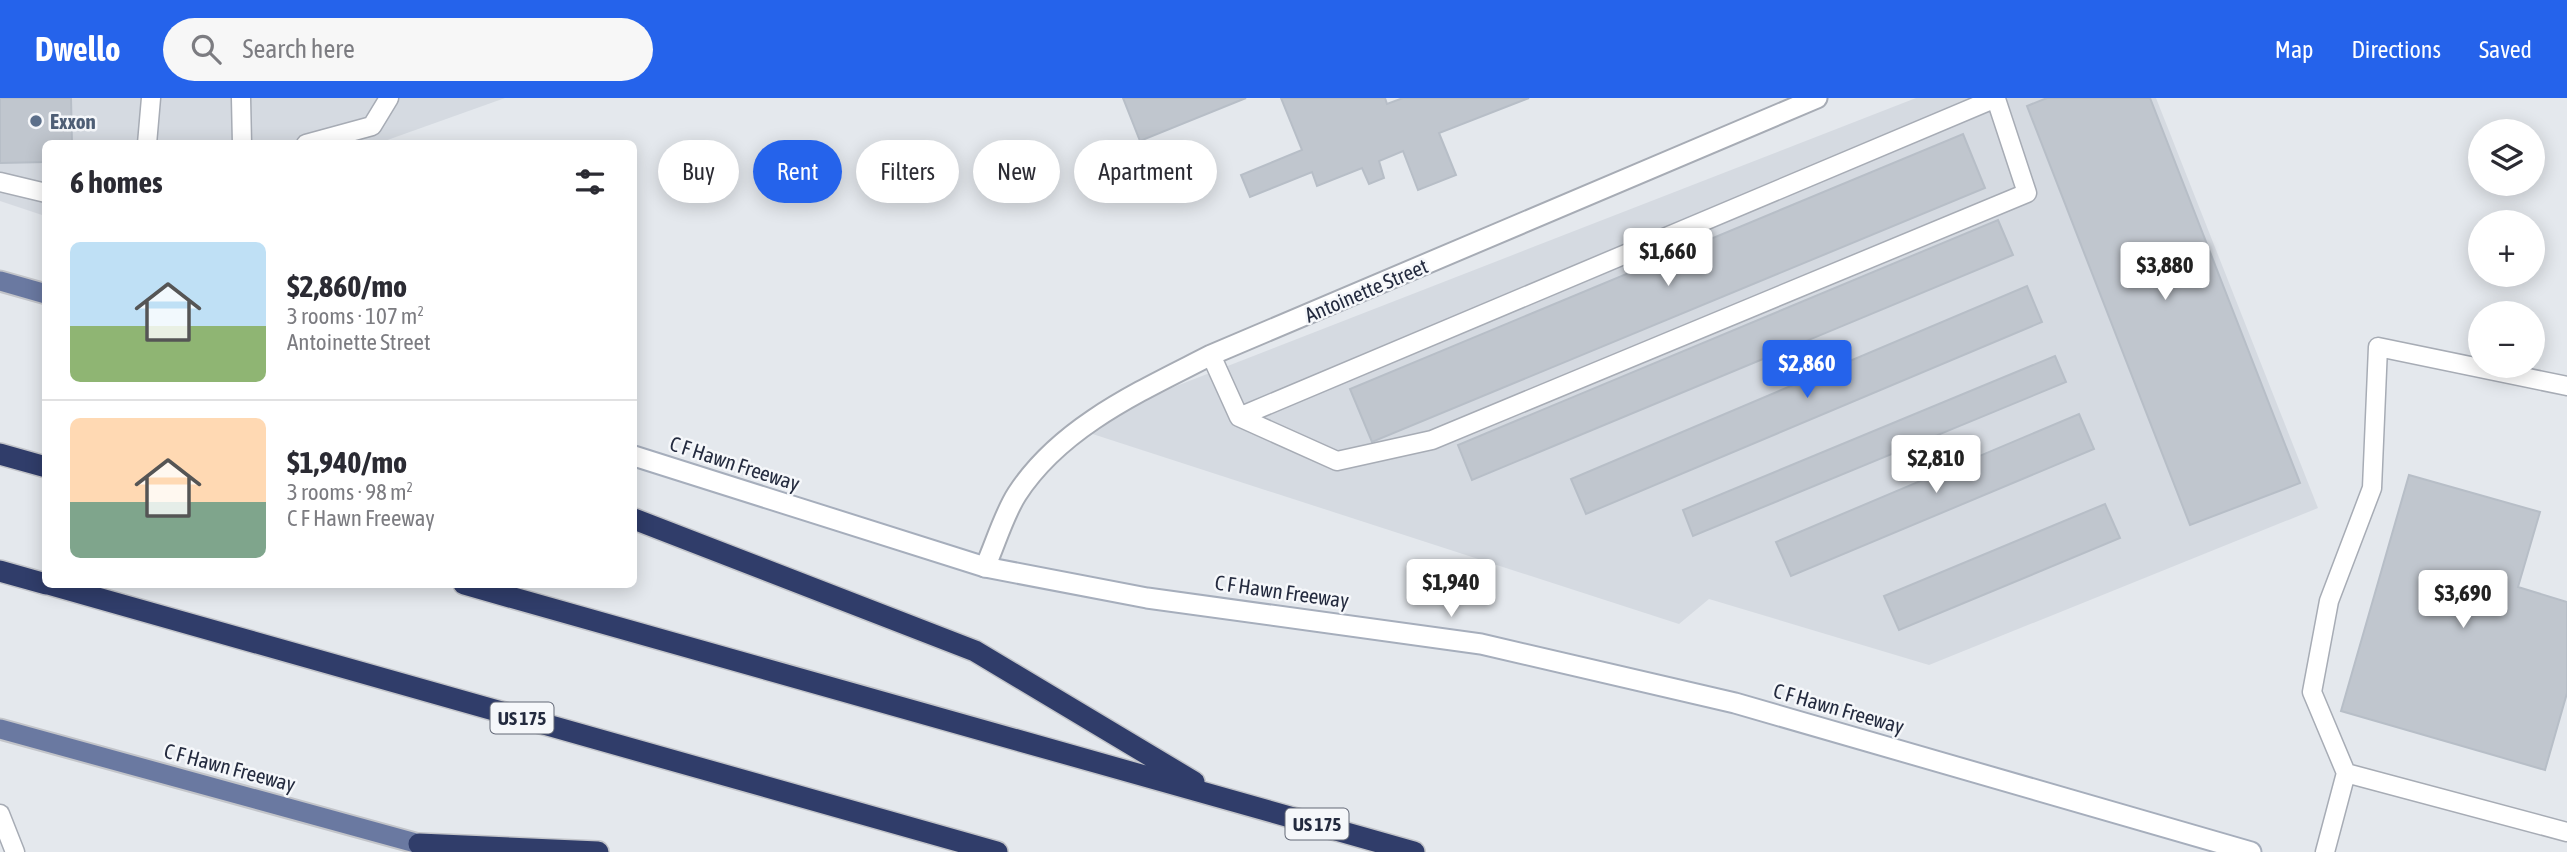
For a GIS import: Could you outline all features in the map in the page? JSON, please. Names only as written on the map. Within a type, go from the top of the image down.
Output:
[{"type":"highway","points":[[0,454],[42,466]]},
{"type":"highway","points":[[637,520],[975,651],[1219,797]]},
{"type":"highway","name":"US 175","points":[[0,571],[42,583]]},
{"type":"highway","name":"US 175","points":[[61,588],[997,852]]},
{"type":"highway","name":"US 175","points":[[478,588],[1414,852]]},
{"type":"highway","points":[[419,844],[598,852]]},
{"type":"main road","name":"Antoinette Street","points":[[985,568],[1016,494],[1057,447],[1121,401],[1211,355],[1817,98]]},
{"type":"main road","points":[[0,281],[42,292]]},
{"type":"main road","name":"C F Hawn Freeway","points":[[637,457],[985,568],[1147,598],[1481,643],[1735,703],[2250,852]]},
{"type":"main road","name":"C F Hawn Freeway","points":[[0,729],[447,852]]},
{"type":"lane","points":[[147,140],[151,98]]},
{"type":"lane","points":[[241,98],[242,140]]},
{"type":"lane","points":[[321,140],[372,126],[389,98]]},
{"type":"lane","points":[[1211,355],[1239,417],[1337,461],[1432,440],[2027,193],[1996,98],[1239,417]]},
{"type":"lane","points":[[0,182],[42,192]]},
{"type":"lane","points":[[2325,852],[2346,773],[2312,692],[2329,601],[2372,488],[2378,346],[2567,386]]},
{"type":"lane","points":[[0,729],[0,735]]},
{"type":"lane","points":[[2346,773],[2567,832]]},
{"type":"lane","points":[[0,814],[15,852]]},
{"type":"shaded area","points":[[0,98],[505,98],[387,140],[42,140],[42,215],[0,201]]},
{"type":"shaded area","points":[[1916,98],[2156,98],[2318,508],[1929,665],[1709,599],[1679,624],[1071,427]]},
{"type":"building","name":"Exxon","points":[[0,98],[71,98],[72,140],[42,140],[42,162],[0,163]]},
{"type":"building","points":[[1123,98],[1246,98],[1142,140],[1140,140]]},
{"type":"building","points":[[1281,98],[1385,98],[1387,104],[1403,98],[1529,98],[1439,133],[1456,175],[1418,190],[1403,151],[1379,161],[1384,178],[1369,184],[1362,168],[1317,186],[1312,172],[1250,197],[1241,175],[1302,150]]},
{"type":"building","points":[[2047,98],[2150,98],[2300,483],[2190,525],[2027,106]]},
{"type":"building","points":[[1963,134],[1985,188],[1372,442],[1350,389]]},
{"type":"building","points":[[1998,220],[2013,255],[1472,480],[1458,445]]},
{"type":"building","points":[[2027,286],[2042,322],[1586,514],[1571,479]]},
{"type":"building","points":[[2055,356],[2066,382],[1693,536],[1683,510]]},
{"type":"building","points":[[2079,414],[2094,449],[1791,576],[1776,542]]},
{"type":"building","points":[[2409,475],[2540,512],[2518,587],[2567,602],[2567,693],[2545,770],[2341,711]]},
{"type":"building","points":[[2105,504],[2120,538],[1899,630],[1884,596]]},
{"type":"place","name":"Exxon","points":[[36,121]]}]
